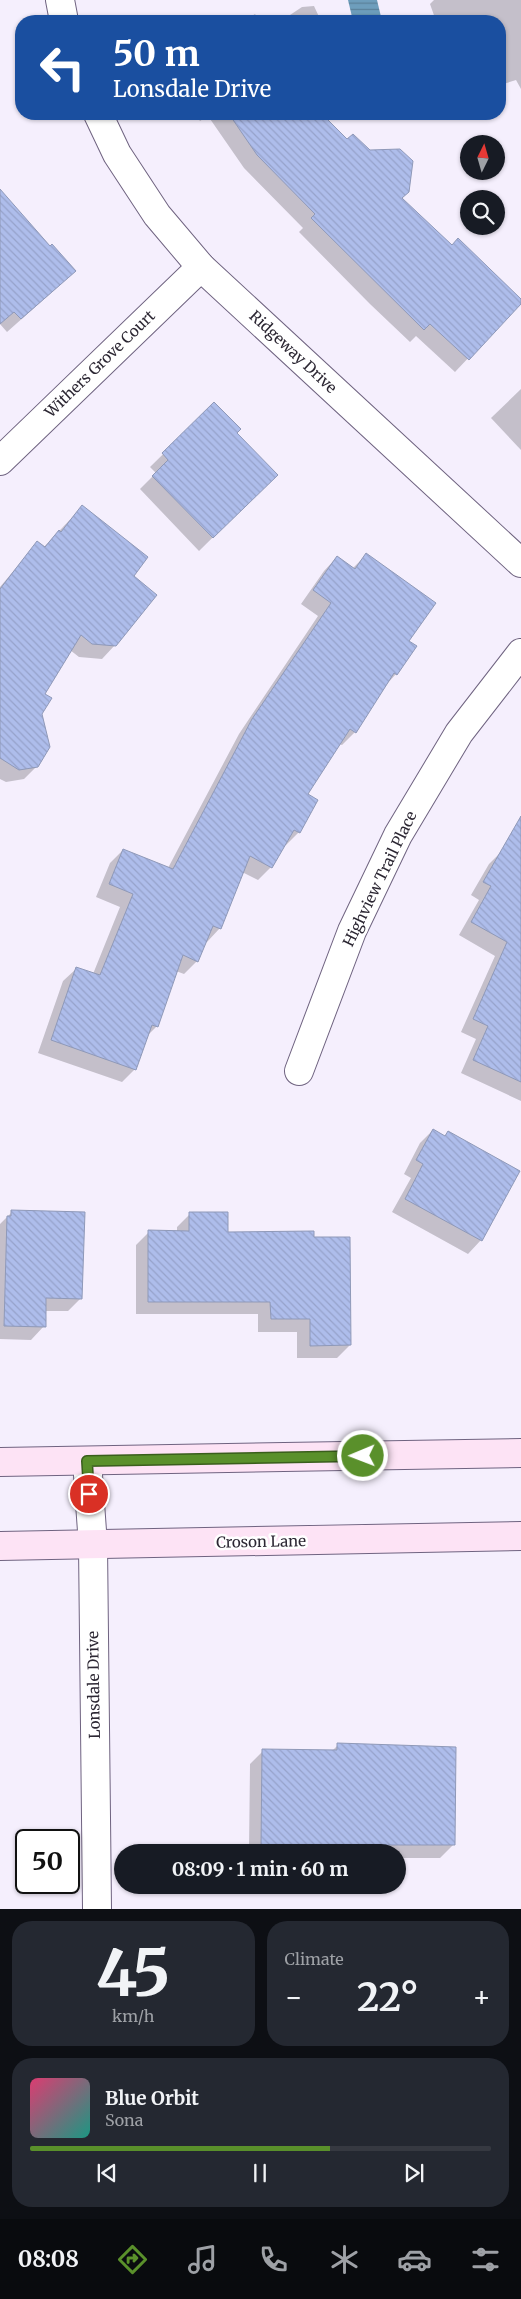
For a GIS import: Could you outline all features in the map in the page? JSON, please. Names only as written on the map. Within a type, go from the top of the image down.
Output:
[{"type":"main road","points":[[0,1462],[521,1453]]},
{"type":"main road","name":"Croson Lane","points":[[0,1546],[521,1536]]},
{"type":"street","points":[[60,0],[63,15]]},
{"type":"street","name":"Ridgeway Drive","points":[[101,120],[118,154],[157,214],[201,267],[521,563]]},
{"type":"street","name":"Withers Grove Court","points":[[0,461],[201,267]]},
{"type":"street","name":"Highview Trail Place","points":[[299,1071],[352,931],[398,835],[459,733],[521,653]]},
{"type":"street","name":"Lonsdale Drive","points":[[87,1461],[93,1545],[97,1909]]},
{"type":"water","points":[[348,0],[377,0],[381,15],[352,15]]},
{"type":"building","points":[[233,120],[328,120],[347,139],[353,134],[370,150],[400,149],[413,161],[409,192],[402,198],[452,245],[458,238],[521,299],[521,304],[469,360],[430,324],[424,330],[311,218],[315,214],[257,155]]},
{"type":"building","points":[[0,189],[50,246],[52,244],[76,271],[21,319],[14,312],[0,324]]},
{"type":"building","points":[[214,402],[241,429],[237,433],[278,475],[213,538],[152,476],[168,460],[162,453]]},
{"type":"building","points":[[82,505],[148,557],[134,576],[157,595],[116,646],[92,644],[81,635],[45,694],[52,698],[42,714],[50,747],[38,767],[19,770],[0,758],[0,589],[37,541],[45,547],[59,530],[61,532]]},
{"type":"building","points":[[366,553],[436,603],[409,641],[417,646],[397,675],[394,673],[356,733],[350,729],[308,794],[318,800],[300,833],[294,830],[272,868],[250,856],[221,929],[213,926],[198,962],[183,955],[158,1027],[152,1025],[136,1070],[51,1040],[76,967],[100,975],[133,894],[109,884],[123,849],[173,869],[252,719],[331,603],[313,590],[337,556],[355,569]]},
{"type":"building","points":[[521,816],[521,1082],[473,1060],[488,1026],[473,1019],[507,942],[471,922],[491,886],[483,882]]},
{"type":"building","points":[[433,1129],[445,1136],[448,1131],[520,1171],[482,1241],[405,1199],[423,1164],[416,1160]]},
{"type":"building","points":[[11,1210],[85,1212],[82,1299],[46,1298],[46,1327],[4,1326],[7,1216],[11,1216]]},
{"type":"building","points":[[189,1212],[228,1212],[228,1232],[314,1231],[314,1237],[350,1237],[351,1345],[310,1346],[310,1319],[271,1319],[270,1302],[148,1302],[148,1230],[189,1231]]},
{"type":"building","points":[[337,1743],[456,1747],[455,1845],[261,1844],[262,1749],[337,1750]]},
{"type":"route","points":[[89,1494],[87,1461],[363,1456]]}]
